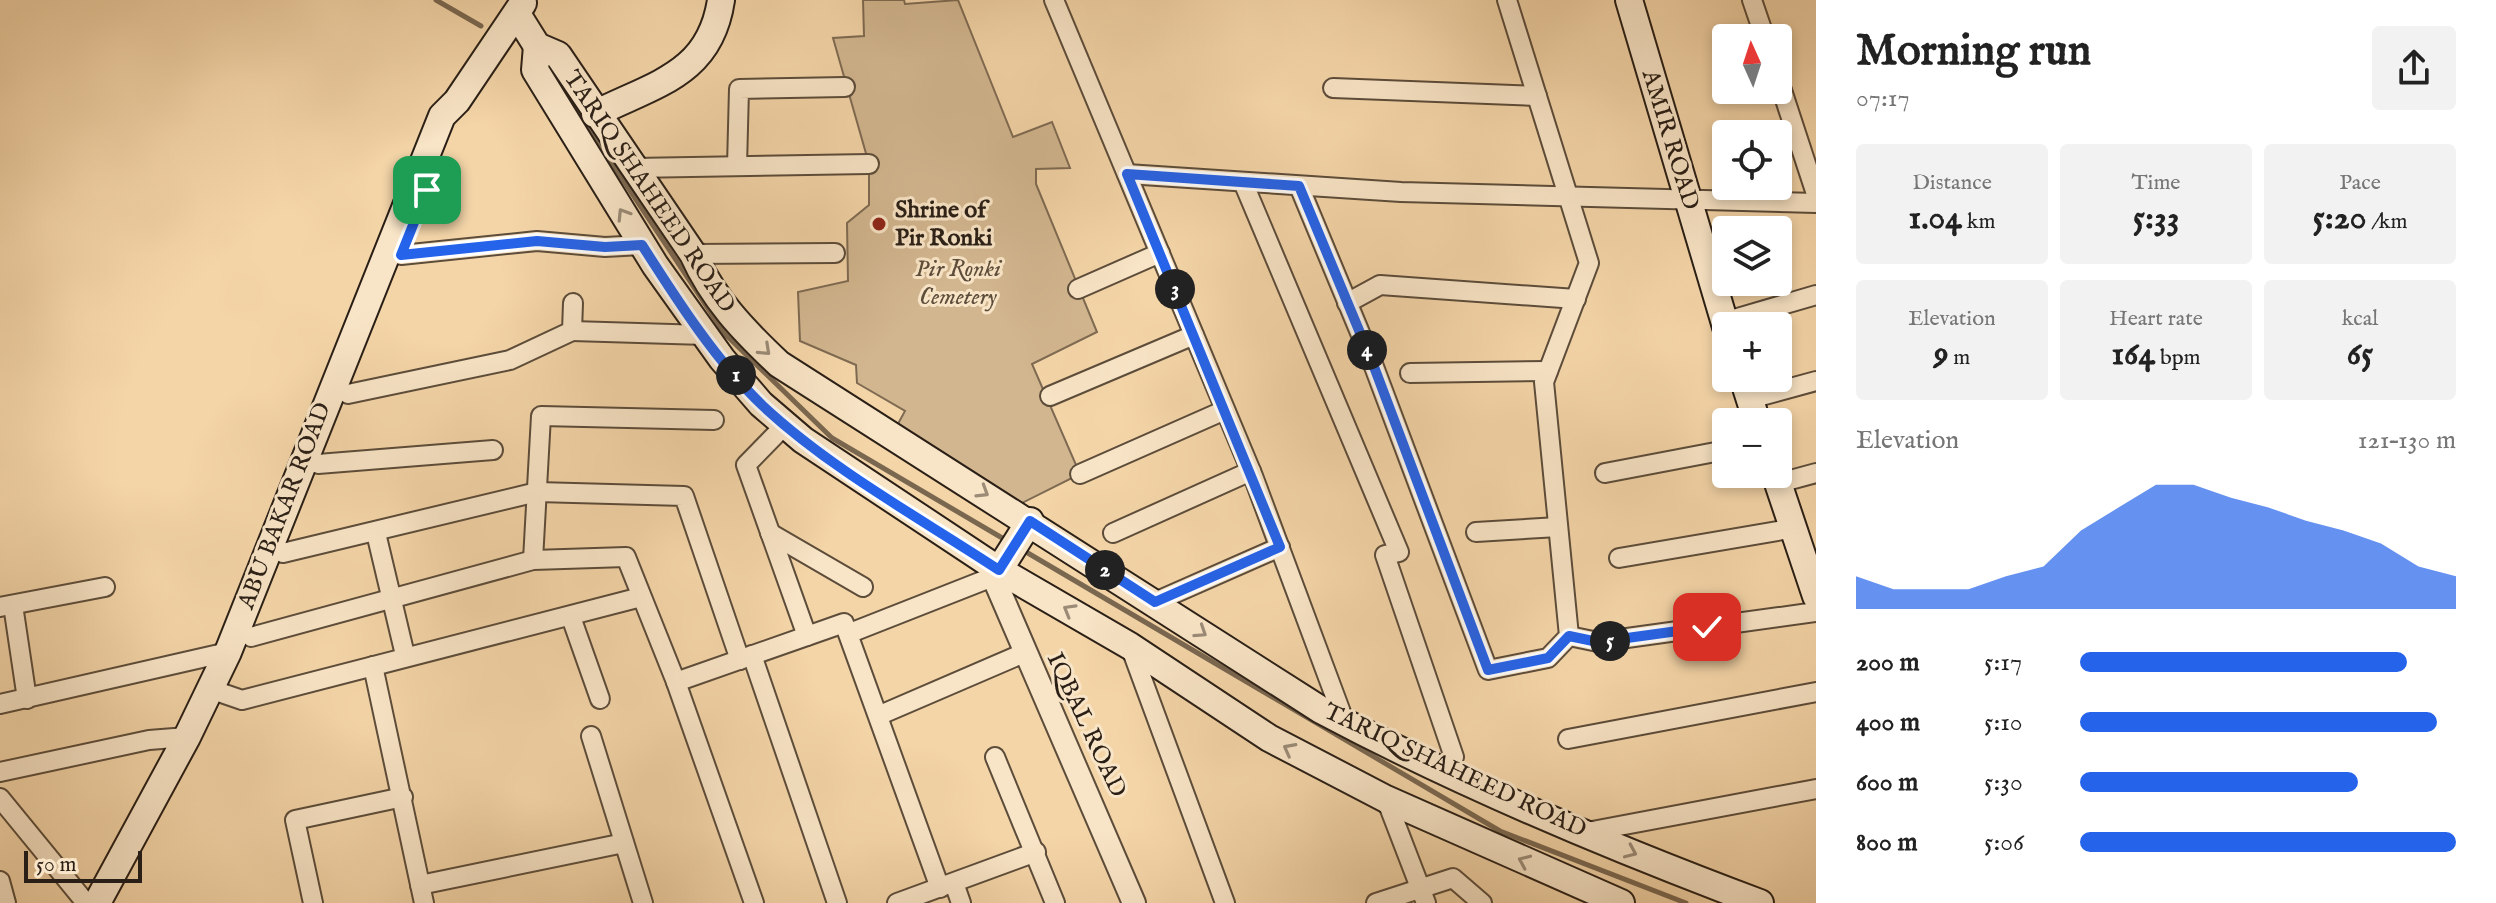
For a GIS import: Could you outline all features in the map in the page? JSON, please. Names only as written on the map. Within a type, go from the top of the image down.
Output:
[{"type":"main road","points":[[595,114],[674,78],[697,59],[714,35],[721,0]]},
{"type":"main road","name":"AMIR ROAD","points":[[1629,0],[1721,312]]},
{"type":"main road","name":"TARIQ SHAHEED ROAD","points":[[521,7],[537,46],[535,70],[642,245],[705,335],[761,404],[803,440],[999,570],[1130,646],[1269,738],[1386,799],[1621,903]]},
{"type":"main road","name":"ABU BAKAR ROAD","points":[[112,903],[217,692],[228,652],[442,116],[457,101],[521,7]]},
{"type":"main road","name":"TARIQ SHAHEED ROAD","points":[[537,46],[558,55],[595,114],[693,254],[707,285],[738,326],[779,364],[1345,723],[1667,868],[1760,903]]},
{"type":"main road","name":"ABU BAKAR ROAD","points":[[97,903],[187,737],[251,637],[454,124],[457,101]]},
{"type":"main road","points":[[1781,488],[1811,562],[1816,596]]},
{"type":"main road","points":[[999,570],[1029,524]]},
{"type":"street","points":[[1054,0],[1251,471],[1345,723]]},
{"type":"street","points":[[1299,186],[1488,670],[1548,658],[1569,636],[1544,382],[1589,263],[1507,0]]},
{"type":"street","points":[[1752,0],[1760,24]]},
{"type":"street","points":[[737,166],[739,89],[845,87]]},
{"type":"street","points":[[1333,88],[1537,96]]},
{"type":"street","points":[[1787,104],[1816,194]]},
{"type":"street","points":[[633,168],[869,164]]},
{"type":"street","points":[[1127,174],[1299,186],[1569,198],[1816,203]]},
{"type":"street","points":[[1243,182],[1399,552],[1385,555],[1454,757],[1447,771]]},
{"type":"street","points":[[401,255],[537,241],[605,247],[642,245]]},
{"type":"street","points":[[693,254],[835,253]]},
{"type":"street","points":[[1078,289],[1160,253]]},
{"type":"street","points":[[1347,303],[1380,285],[1576,299]]},
{"type":"street","points":[[1763,312],[1816,295]]},
{"type":"street","points":[[572,331],[573,303]]},
{"type":"street","points":[[348,394],[510,360],[572,331],[705,335]]},
{"type":"street","points":[[1050,396],[1194,335]]},
{"type":"street","points":[[1410,373],[1548,371]]},
{"type":"street","points":[[1750,400],[1816,381]]},
{"type":"street","points":[[1080,474],[1225,410]]},
{"type":"street","points":[[533,560],[541,416],[714,420]]},
{"type":"street","points":[[785,425],[746,465],[807,636]]},
{"type":"street","points":[[318,464],[493,450]]},
{"type":"street","points":[[1605,473],[1712,453]]},
{"type":"street","points":[[1113,533],[1251,471]]},
{"type":"street","points":[[1792,476],[1816,473]]},
{"type":"street","points":[[283,553],[537,492],[684,496],[837,903]]},
{"type":"street","points":[[1476,532],[1558,527]]},
{"type":"street","points":[[1619,558],[1795,528]]},
{"type":"street","points":[[376,533],[405,655]]},
{"type":"street","points":[[770,533],[863,587]]},
{"type":"street","points":[[1155,602],[1280,547]]},
{"type":"street","points":[[251,637],[533,560],[626,557],[676,682],[754,903]]},
{"type":"street","points":[[850,633],[999,570]]},
{"type":"street","name":"IQBAL ROAD","points":[[999,570],[1024,653],[1098,814],[1134,903]]},
{"type":"street","points":[[27,699],[6,606],[105,587]]},
{"type":"street","points":[[217,692],[242,700],[405,655],[571,617],[641,597]]},
{"type":"street","points":[[1569,636],[1598,642],[1816,612]]},
{"type":"street","points":[[571,617],[600,699]]},
{"type":"street","points":[[676,682],[844,623],[947,886],[961,903]]},
{"type":"street","points":[[1130,646],[1225,903]]},
{"type":"street","points":[[0,704],[228,652]]},
{"type":"street","points":[[880,715],[1024,653]]},
{"type":"street","points":[[373,666],[422,894],[624,843]]},
{"type":"street","points":[[1568,739],[1816,692]]},
{"type":"street","points":[[591,736],[643,903]]},
{"type":"street","points":[[0,772],[149,740],[187,737]]},
{"type":"street","points":[[995,757],[1055,903]]},
{"type":"street","points":[[1587,832],[1816,789]]},
{"type":"street","points":[[313,903],[295,820],[403,797]]},
{"type":"street","points":[[0,798],[86,903]]},
{"type":"street","points":[[1386,799],[1423,895]]},
{"type":"street","points":[[897,903],[1036,852]]},
{"type":"street","points":[[1376,903],[1423,895],[1453,878],[1482,903]]},
{"type":"street","points":[[0,881],[6,903]]},
{"type":"green space","name":"Pir Ronki Cemetery","points":[[863,0],[904,0],[905,4],[958,0],[1013,137],[1052,122],[1070,168],[1036,169],[1036,184],[1097,332],[1032,364],[1080,474],[1010,509],[892,435],[905,411],[857,383],[856,365],[800,341],[798,292],[848,281],[847,223],[869,205],[869,164],[833,38],[864,36]]},
{"type":"waterway","points":[[436,0],[481,26]]},
{"type":"waterway","points":[[547,65],[725,334],[832,438],[1009,542]]},
{"type":"waterway","points":[[1021,549],[1500,831],[1686,903]]},
{"type":"place","name":"Shrine of Pir Ronki","points":[[879,224]]},
{"type":"route","points":[[427,190],[401,255],[478,250],[537,241],[576,246],[642,245],[722,359],[761,404],[803,440],[999,570],[1030,521],[1155,602],[1280,547],[1127,174],[1299,186],[1373,364],[1488,670],[1548,658],[1569,636],[1598,642],[1707,627]]}]
